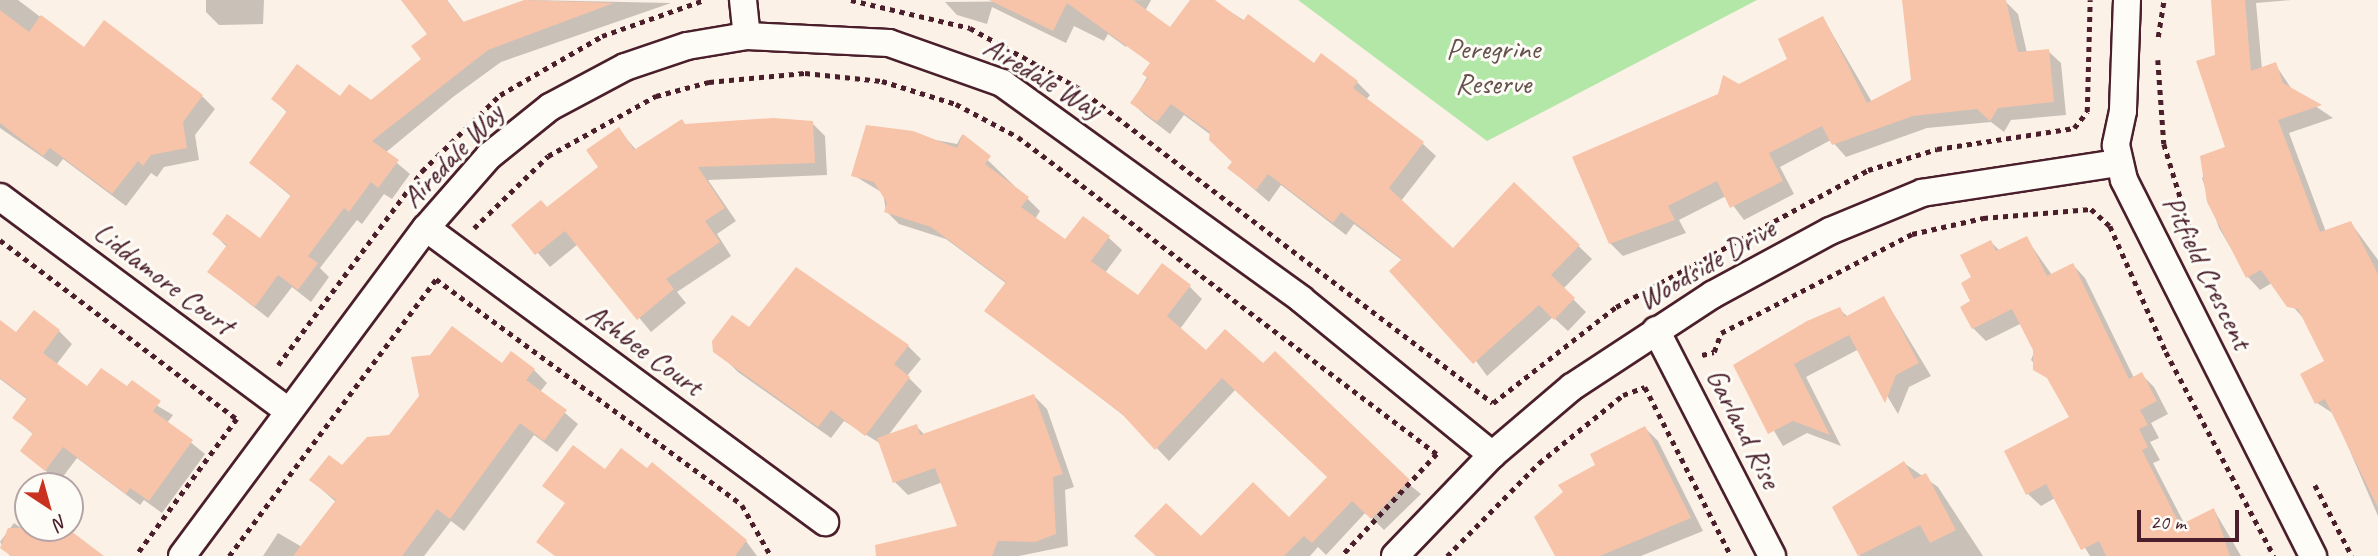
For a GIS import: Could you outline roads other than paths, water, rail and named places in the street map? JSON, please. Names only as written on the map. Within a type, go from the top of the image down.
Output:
[{"type":"street","points":[[743,0],[747,36]]},
{"type":"street","name":"Pitfield Crescent","points":[[2127,0],[2119,163],[2313,556]]},
{"type":"street","name":"Airedale Way","points":[[182,556],[426,229],[489,156],[550,107],[654,56],[747,36],[889,43],[1002,83],[1311,307],[1492,455]]},
{"type":"street","name":"Woodside Drive","points":[[1395,556],[1492,455],[1572,387],[1656,330],[1890,202],[1957,185],[2119,163]]},
{"type":"street","name":"Liddamore Court","points":[[0,197],[288,411]]},
{"type":"street","name":"Ashbee Court","points":[[426,229],[825,522]]},
{"type":"street","name":"Garland Rise","points":[[1656,330],[1772,556]]},
{"type":"park label","name":"Peregrine Reserve","points":[[1493,65]]}]
